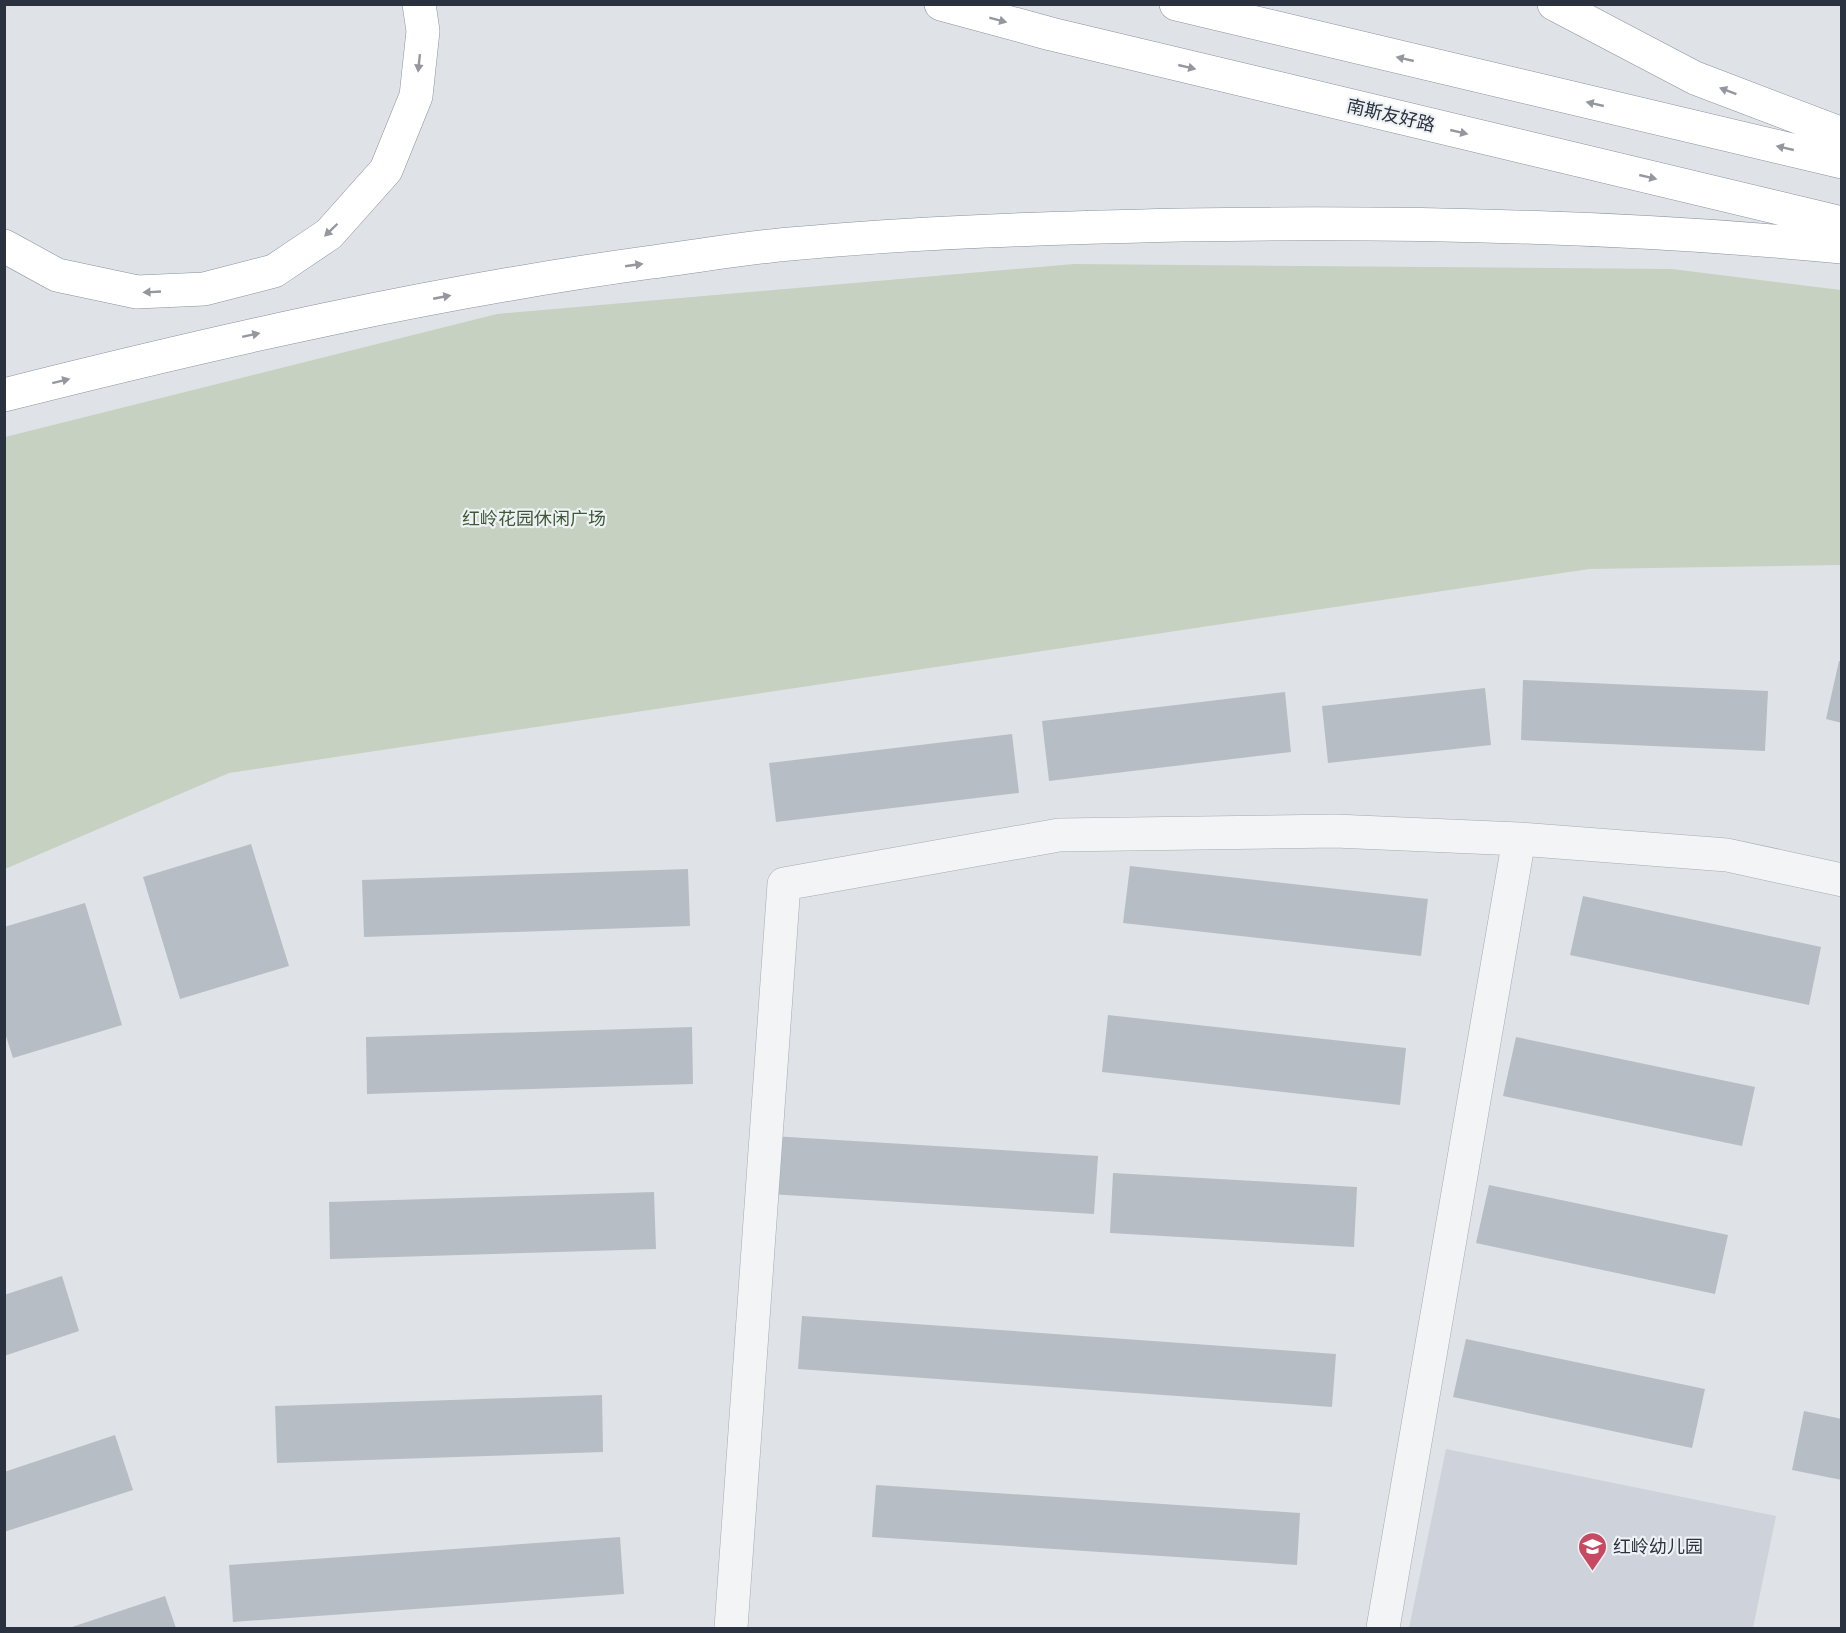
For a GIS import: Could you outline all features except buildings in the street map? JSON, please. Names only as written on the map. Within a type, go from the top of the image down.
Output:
[{"type":"highway","points":[[4,246],[57,275],[137,292],[204,289],[274,271],[329,234],[386,170],[416,96],[423,32],[419,4]]},
{"type":"highway","name":"南斯友好路","points":[[942,4],[1051,34],[1842,223]]},
{"type":"highway","points":[[1176,4],[1842,162]]},
{"type":"highway","points":[[1554,4],[1695,78],[1842,134]]},
{"type":"highway","points":[[4,395],[193,347],[339,316],[544,277],[787,244],[1036,228],[1320,223],[1592,229],[1842,247]]},
{"type":"lane","points":[[731,1629],[784,884],[1059,834],[1335,831],[1519,839],[1728,855],[1842,880]]},
{"type":"lane","points":[[1383,1629],[1519,839]]},
{"type":"shaded area","name":"红岭幼儿园","points":[[1446,1449],[1776,1516],[1753,1628],[1409,1628]]},
{"type":"green space","name":"红岭花园休闲广场","points":[[1074,264],[1672,269],[1841,290],[1841,565],[1589,569],[229,773],[5,869],[5,437],[497,314]]},
{"type":"place","name":"红岭幼儿园","points":[[1592,1572]]}]
